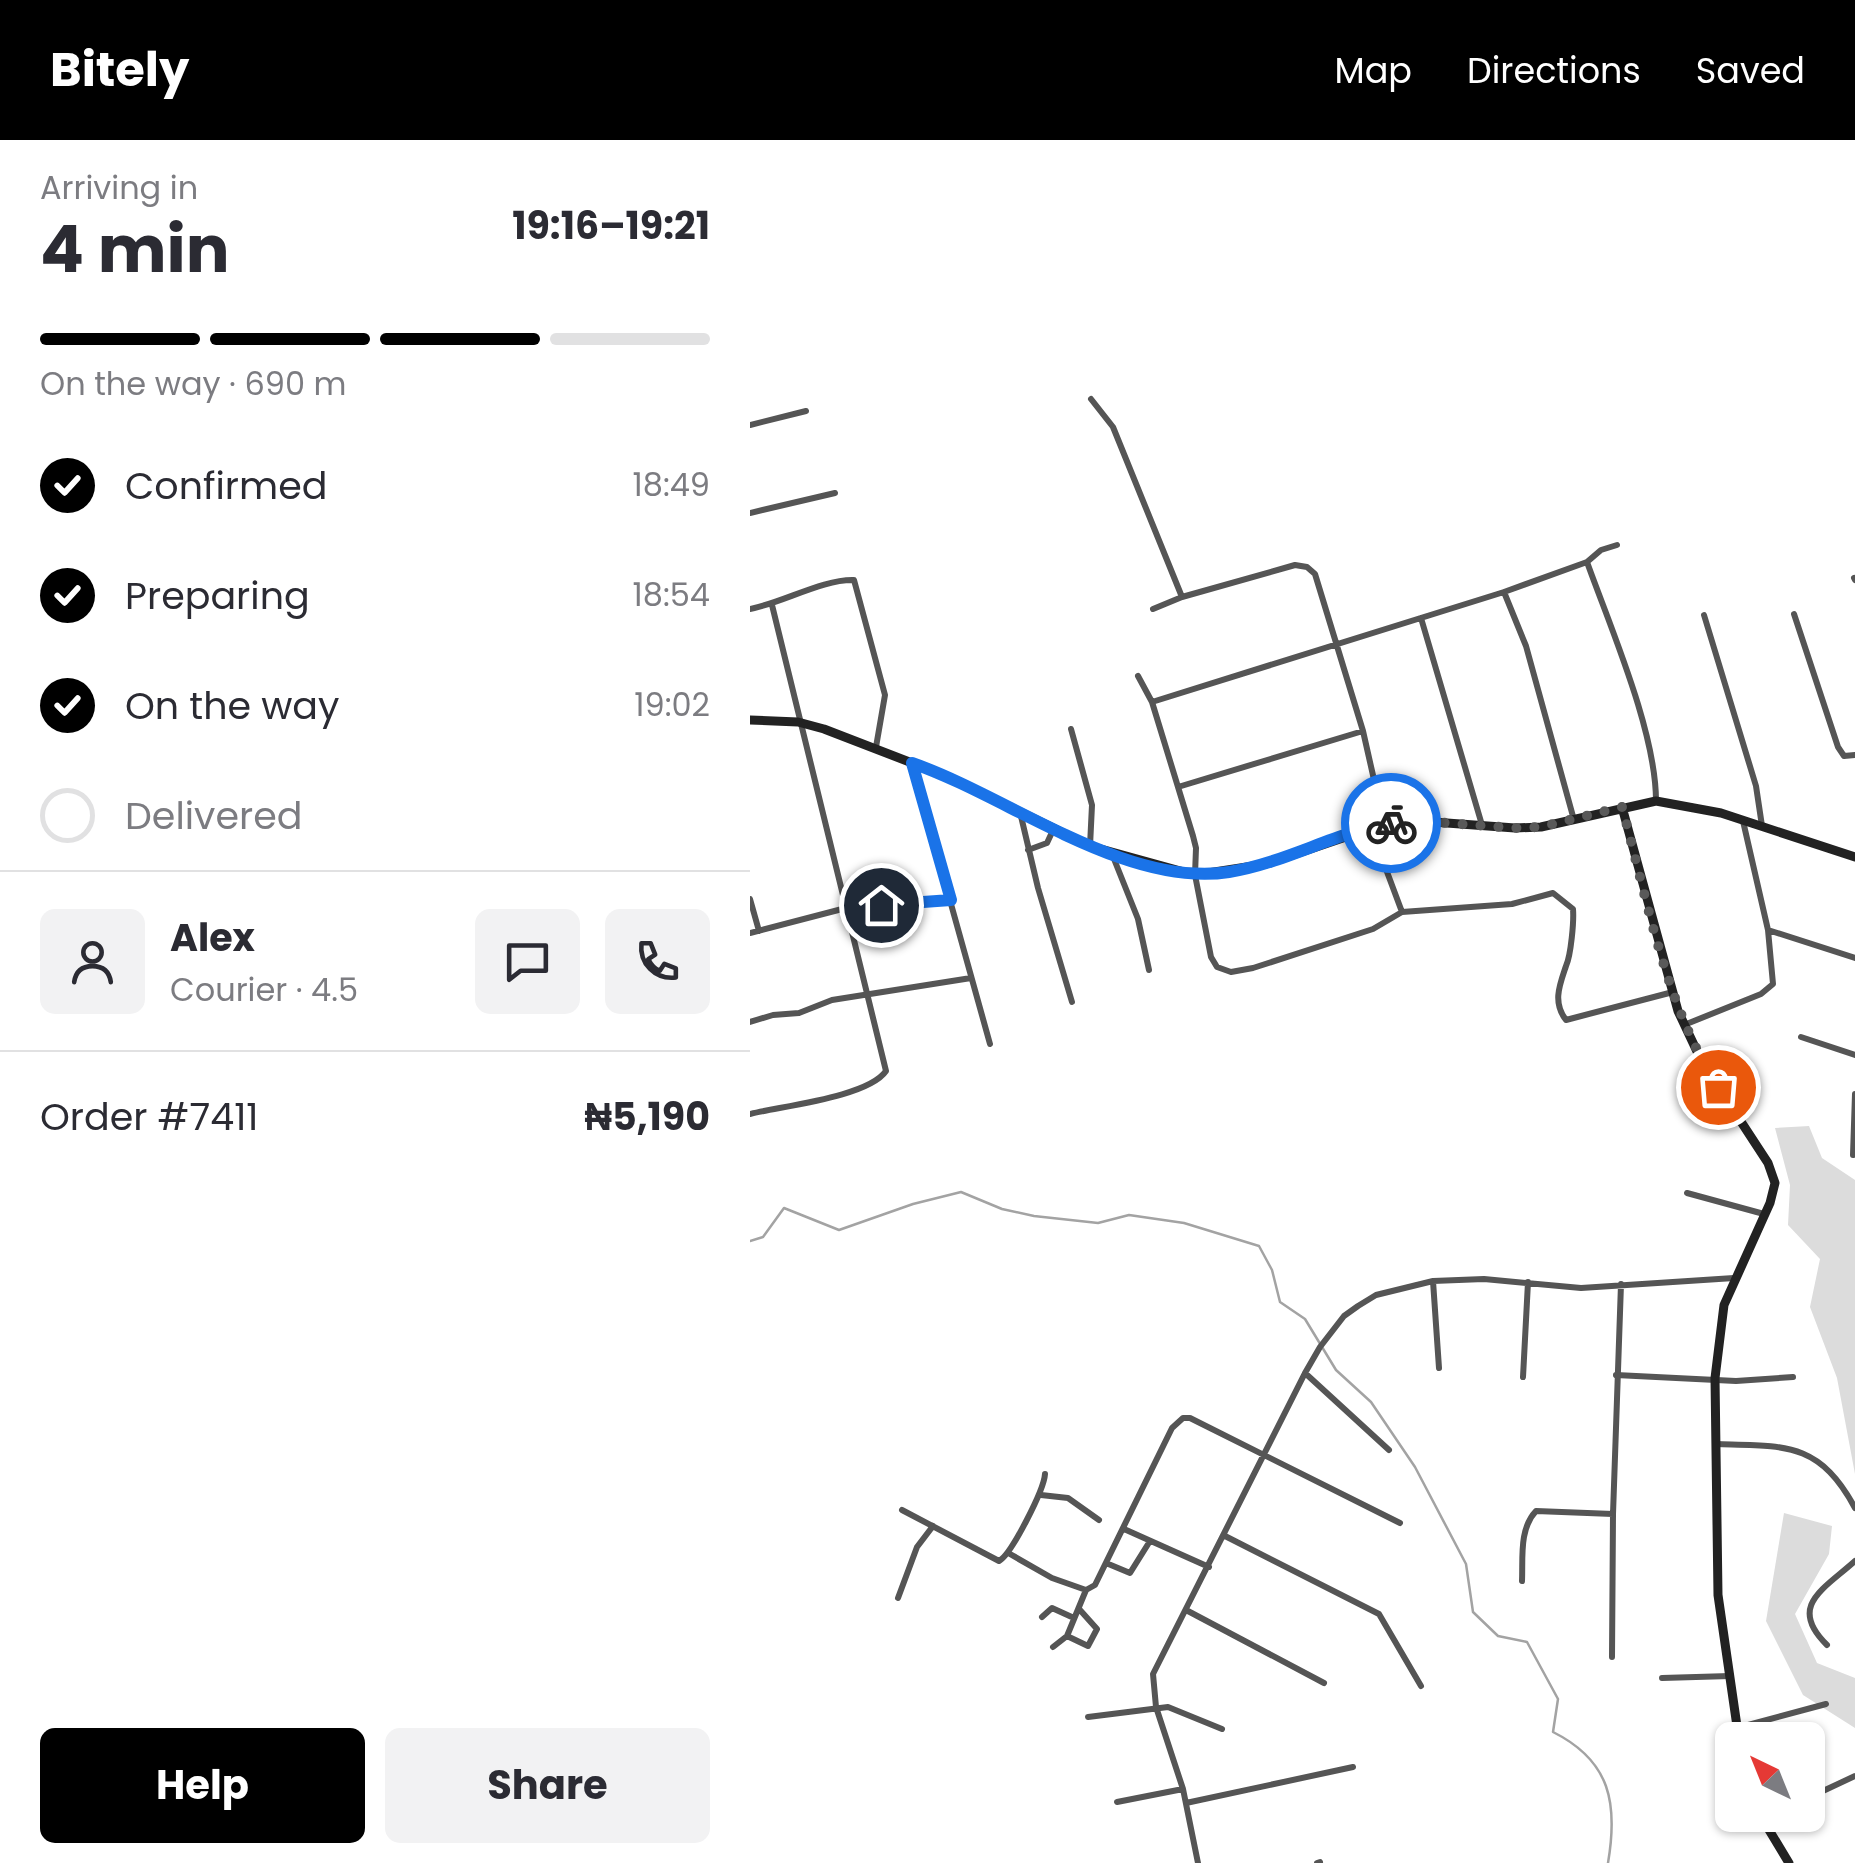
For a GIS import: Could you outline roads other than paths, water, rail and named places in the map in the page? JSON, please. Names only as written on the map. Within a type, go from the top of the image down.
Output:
[{"type":"street","points":[[1091,399],[1113,427],[1182,597]]},
{"type":"street","points":[[750,424],[806,411]]},
{"type":"street","points":[[750,513],[835,493]]},
{"type":"street","points":[[1152,702],[1504,592],[1587,562],[1601,550],[1617,544]]},
{"type":"street","points":[[1587,562],[1626,669],[1656,776],[1656,801]]},
{"type":"street","points":[[1152,609],[1182,597],[1302,565],[1315,574],[1363,731],[1384,824]]},
{"type":"street","points":[[750,610],[854,580],[884,695],[876,747]]},
{"type":"street","points":[[1504,592],[1526,646],[1575,821]]},
{"type":"street","points":[[750,1114],[831,1098],[884,1076],[886,1064],[772,606]]},
{"type":"street","points":[[1794,614],[1838,747],[1844,756],[1855,755]]},
{"type":"street","points":[[1704,615],[1756,786],[1762,826]]},
{"type":"street","points":[[1420,618],[1482,825]]},
{"type":"street","points":[[1138,676],[1152,702],[1196,848],[1194,875],[1211,957],[1217,967],[1231,972],[1253,968],[1373,929],[1402,912],[1512,904],[1553,893],[1570,905],[1574,924],[1558,998],[1560,1013],[1566,1020],[1673,992]]},
{"type":"street","points":[[750,720],[798,722],[876,747],[952,778],[1090,846],[1194,875],[1266,864],[1370,828],[1406,820],[1514,828],[1575,821],[1656,801],[1695,807],[1855,856]]},
{"type":"street","points":[[1071,729],[1092,805],[1090,846]]},
{"type":"street","points":[[1178,787],[1363,731]]},
{"type":"street","points":[[912,763],[990,1044]]},
{"type":"street","points":[[1622,807],[1684,1025],[1702,1062],[1772,1171],[1773,1193],[1734,1278],[1720,1321],[1715,1378],[1718,1595],[1735,1722]]},
{"type":"street","points":[[1020,811],[1072,1002]]},
{"type":"street","points":[[1684,1025],[1771,988],[1774,981],[1768,930],[1743,821]]},
{"type":"street","points":[[1028,850],[1043,847],[1054,828]]},
{"type":"street","points":[[1370,828],[1402,912]]},
{"type":"street","points":[[1112,854],[1138,919],[1149,970]]},
{"type":"street","points":[[750,899],[754,932],[846,908],[951,900]]},
{"type":"street","points":[[1768,930],[1855,958]]},
{"type":"street","points":[[750,1022],[774,1014],[799,1013],[832,1000],[971,978]]},
{"type":"street","points":[[1801,1037],[1855,1054]]},
{"type":"street","points":[[1853,1155],[1855,1094]]},
{"type":"street","points":[[1687,1193],[1764,1214]]},
{"type":"street","points":[[1198,1863],[1183,1789],[1156,1708],[1156,1662],[1209,1567],[1305,1374],[1344,1316],[1376,1295],[1433,1280],[1484,1279],[1581,1288],[1734,1278]]},
{"type":"street","points":[[1433,1280],[1439,1368]]},
{"type":"street","points":[[1523,1377],[1528,1282]]},
{"type":"street","points":[[1612,1657],[1620,1284]]},
{"type":"street","points":[[1305,1374],[1389,1450]]},
{"type":"street","points":[[1616,1375],[1736,1380],[1793,1377]]},
{"type":"street","points":[[1052,1647],[1067,1636],[1086,1590],[1095,1585],[1172,1428],[1183,1418],[1190,1418],[1400,1523]]},
{"type":"street","points":[[1715,1444],[1777,1446],[1805,1455],[1830,1468],[1855,1508]]},
{"type":"street","points":[[902,1510],[996,1561],[1010,1554],[1041,1495],[1045,1474]]},
{"type":"street","points":[[1041,1495],[1068,1498],[1100,1520]]},
{"type":"street","points":[[1522,1580],[1524,1534],[1527,1522],[1536,1512],[1613,1514]]},
{"type":"street","points":[[898,1598],[917,1547],[933,1526]]},
{"type":"street","points":[[1124,1529],[1209,1567]]},
{"type":"street","points":[[1225,1536],[1379,1614],[1421,1686]]},
{"type":"street","points":[[1106,1563],[1130,1573],[1150,1541]]},
{"type":"street","points":[[1010,1554],[1052,1578],[1086,1590]]},
{"type":"street","points":[[1827,1645],[1811,1630],[1808,1609],[1855,1561]]},
{"type":"street","points":[[1042,1617],[1052,1608],[1074,1618]]},
{"type":"street","points":[[1067,1636],[1081,1645],[1093,1642],[1097,1629],[1080,1610]]},
{"type":"street","points":[[1186,1610],[1324,1683]]},
{"type":"street","points":[[1662,1678],[1730,1676]]},
{"type":"street","points":[[1758,1722],[1826,1704]]},
{"type":"street","points":[[1088,1717],[1156,1708],[1178,1710],[1222,1729]]},
{"type":"street","points":[[1186,1803],[1353,1767]]},
{"type":"street","points":[[1825,1790],[1855,1776]]},
{"type":"street","points":[[1117,1802],[1183,1789]]},
{"type":"street","points":[[1773,1832],[1789,1863]]},
{"type":"waterway","points":[[750,1241],[763,1237],[784,1208],[839,1230],[961,1192],[1002,1209],[1034,1216],[1098,1223],[1129,1215],[1184,1223],[1259,1246],[1272,1270],[1280,1302],[1305,1319],[1336,1370],[1371,1402],[1415,1467],[1466,1564],[1473,1612],[1498,1636],[1527,1642],[1558,1699],[1553,1732],[1587,1756],[1606,1786],[1612,1822],[1608,1863]]}]
